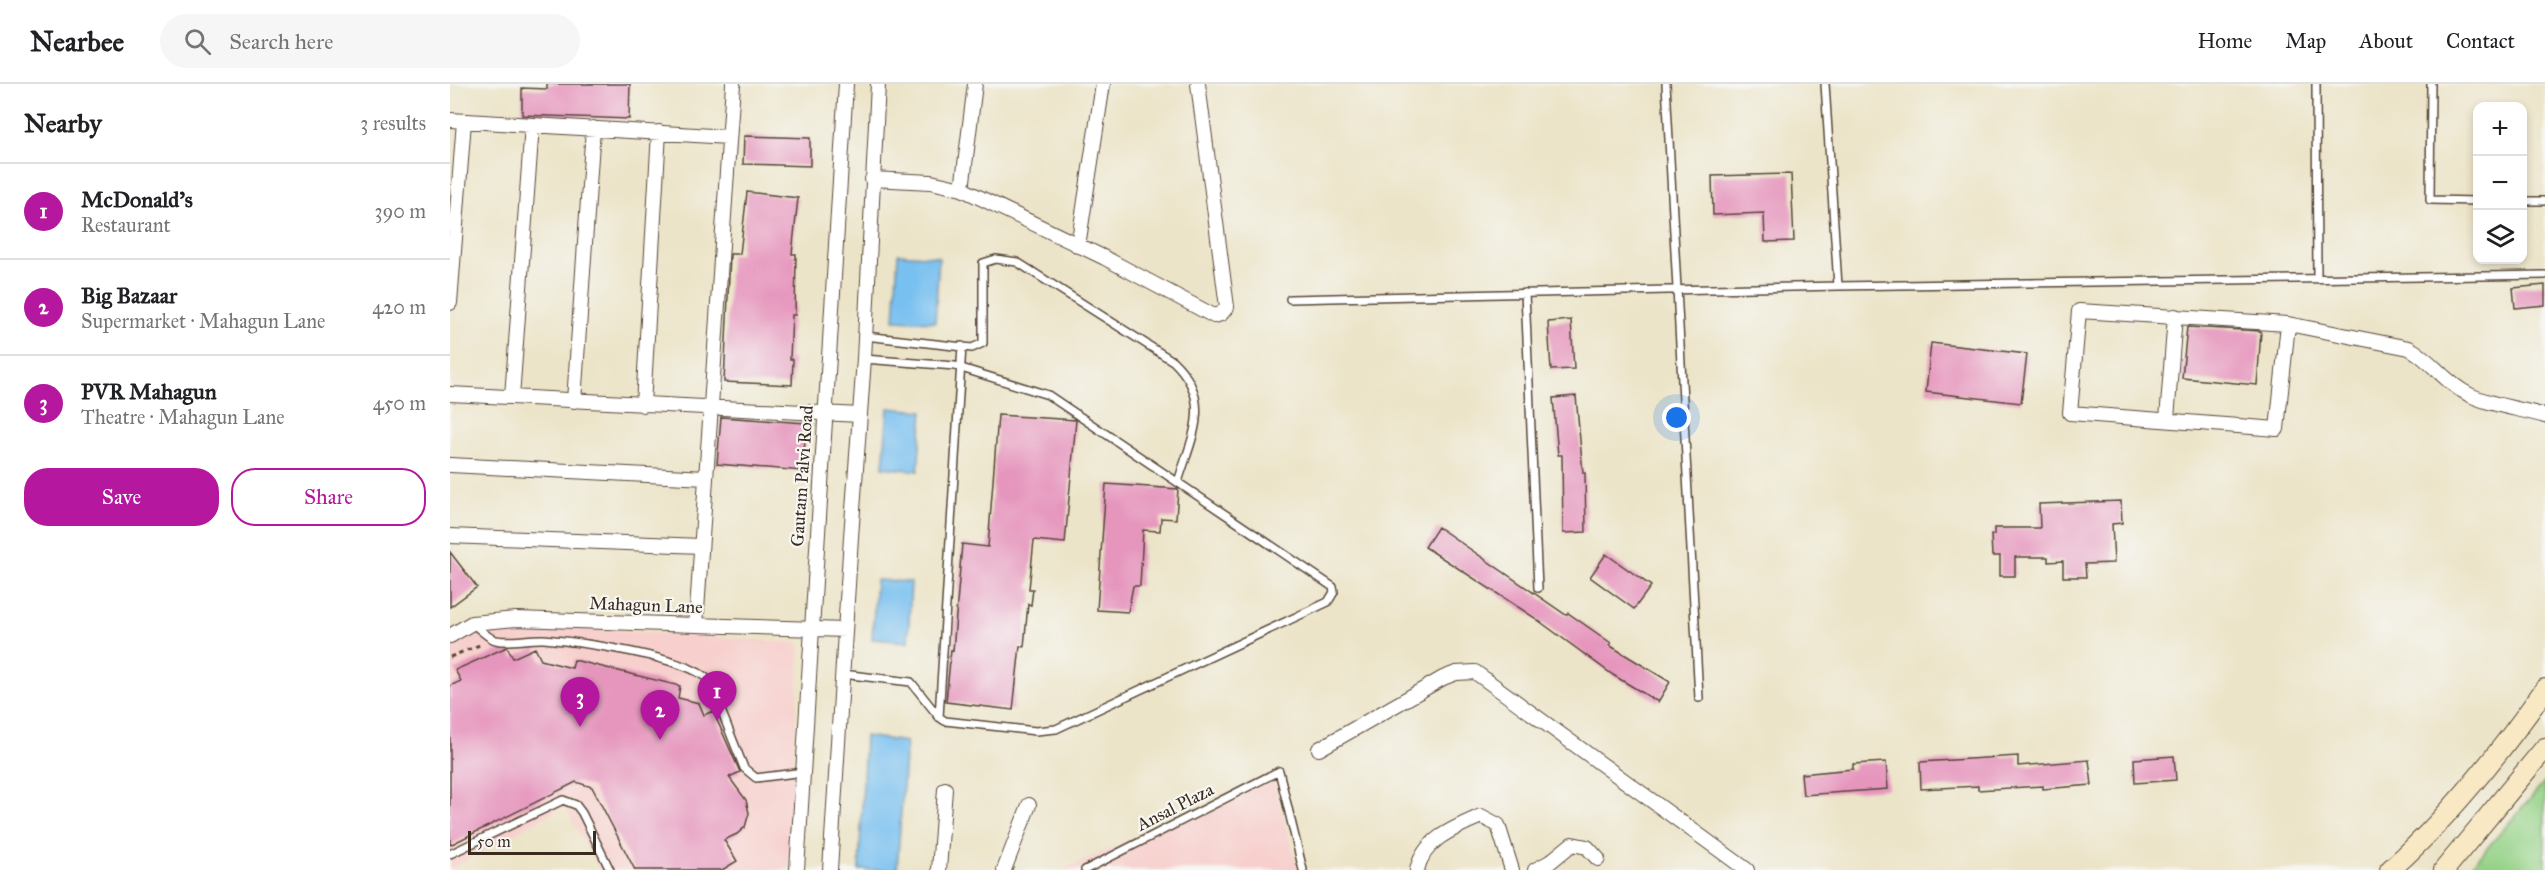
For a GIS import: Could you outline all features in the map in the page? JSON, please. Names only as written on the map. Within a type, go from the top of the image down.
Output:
[{"type":"main road","points":[[2390,870],[2408,854],[2504,747],[2545,689]]},
{"type":"main road","points":[[2444,870],[2545,748]]},
{"type":"street","points":[[696,625],[733,84]]},
{"type":"street","name":"Gautam Palvi Road","points":[[797,870],[846,84]]},
{"type":"street","points":[[830,870],[864,359],[878,84]]},
{"type":"street","points":[[962,189],[975,84]]},
{"type":"street","points":[[1078,246],[1103,84]]},
{"type":"street","points":[[872,179],[931,182],[962,189],[1214,316],[1225,311],[1227,307],[1198,84]]},
{"type":"street","points":[[450,303],[457,120],[728,137]]},
{"type":"street","points":[[512,397],[532,125]]},
{"type":"street","points":[[574,401],[593,128]]},
{"type":"street","points":[[643,405],[659,132]]},
{"type":"street","points":[[2288,324],[2277,429],[2070,413],[2079,311],[2288,324],[2409,348],[2424,356],[2451,383],[2469,395],[2545,416]]},
{"type":"street","points":[[2167,419],[2175,316]]},
{"type":"street","points":[[450,394],[860,415]]},
{"type":"street","points":[[450,465],[706,478]]},
{"type":"street","points":[[450,536],[701,546]]},
{"type":"street","name":"Mahagun Lane","points":[[450,636],[472,623],[516,619],[845,630]]},
{"type":"street","points":[[1319,748],[1443,678],[1456,673],[1475,672],[1748,870]]},
{"type":"street","points":[[939,870],[945,789]]},
{"type":"street","points":[[1004,870],[1029,804]]},
{"type":"street","points":[[1417,870],[1420,856],[1442,834],[1481,816],[1498,825],[1512,870]]},
{"type":"street","points":[[1535,870],[1550,862],[1572,844],[1587,847],[1598,859]]},
{"type":"lane","points":[[1666,84],[1700,698]]},
{"type":"lane","points":[[1825,84],[1838,286]]},
{"type":"lane","points":[[2316,84],[2317,279]]},
{"type":"lane","points":[[2431,84],[2430,200],[2473,201]]},
{"type":"lane","points":[[2527,201],[2545,201]]},
{"type":"lane","points":[[865,336],[972,348],[983,343],[983,262],[996,259],[1017,262],[1173,361],[1185,372],[1199,412],[1178,482]]},
{"type":"lane","points":[[1290,299],[1838,286],[2545,275]]},
{"type":"lane","points":[[1525,293],[1538,588]]},
{"type":"lane","points":[[939,717],[962,346]]},
{"type":"lane","points":[[842,674],[911,682],[939,717],[945,721],[1036,731],[1056,729],[1328,602],[1332,598],[1334,586],[1048,395],[960,368],[864,359]]},
{"type":"lane","points":[[472,623],[494,640],[542,639],[603,647],[666,661],[700,672],[709,680],[744,768],[750,775],[756,778],[804,772]]},
{"type":"lane","name":"Ansal Plaza","points":[[1085,870],[1279,771],[1304,870]]},
{"type":"lane","points":[[450,854],[563,800],[576,805],[582,813],[610,870]]},
{"type":"path","points":[[450,657],[494,640]]},
{"type":"shaded area","points":[[522,623],[800,643],[788,870],[600,870],[564,806],[450,869],[450,645],[457,640]]},
{"type":"shaded area","points":[[1273,777],[1298,870],[1063,870],[1064,869]]},
{"type":"green space","points":[[2545,782],[2545,870],[2467,870],[2473,864]]},
{"type":"water","points":[[898,254],[939,257],[935,322],[894,320]]},
{"type":"water","points":[[888,408],[923,411],[918,471],[883,467]]},
{"type":"water","points":[[876,580],[911,582],[908,642],[872,639]]},
{"type":"water","points":[[865,736],[906,742],[897,870],[859,870]]},
{"type":"building","points":[[547,84],[630,84],[629,119],[522,115],[522,88],[547,89]]},
{"type":"building","points":[[744,136],[810,138],[810,166],[743,164]]},
{"type":"building","points":[[1791,174],[1794,241],[1765,242],[1764,213],[1713,215],[1712,176]]},
{"type":"building","points":[[747,192],[798,198],[792,254],[796,254],[795,315],[792,315],[790,359],[793,359],[792,385],[724,382],[730,254],[740,254]]},
{"type":"building","points":[[2545,285],[2545,305],[2515,308],[2513,288]]},
{"type":"building","points":[[1571,320],[1574,369],[1551,370],[1548,322]]},
{"type":"building","points":[[2187,327],[2261,331],[2257,385],[2182,378]]},
{"type":"building","points":[[1931,343],[2027,354],[2021,403],[1926,392]]},
{"type":"building","points":[[1576,396],[1583,473],[1585,473],[1586,532],[1563,533],[1562,455],[1558,455],[1553,398]]},
{"type":"building","points":[[998,415],[1076,420],[1065,543],[1034,540],[1029,589],[1033,589],[1031,605],[1028,604],[1024,647],[1020,646],[1013,710],[946,702],[951,650],[953,651],[962,544],[988,547]]},
{"type":"building","points":[[721,417],[806,423],[803,471],[717,464]]},
{"type":"building","points":[[1106,484],[1178,489],[1176,519],[1161,518],[1160,531],[1143,530],[1140,586],[1133,586],[1128,612],[1097,610]]},
{"type":"building","points":[[2121,501],[2122,523],[2112,524],[2114,563],[2085,564],[2086,577],[2063,577],[2063,561],[2048,562],[2048,557],[2015,557],[2015,576],[2000,576],[2000,556],[1992,556],[1991,535],[1994,535],[1994,528],[2040,528],[2039,504]]},
{"type":"building","points":[[1438,527],[1566,615],[1568,613],[1611,643],[1609,645],[1670,682],[1658,702],[1613,675],[1535,618],[1425,547]]},
{"type":"building","points":[[450,552],[477,587],[450,607]]},
{"type":"building","points":[[1606,554],[1651,586],[1634,609],[1590,577]]},
{"type":"building","points":[[507,647],[513,658],[535,648],[541,660],[572,668],[574,660],[680,686],[678,698],[699,703],[704,715],[713,711],[740,772],[729,777],[746,800],[749,813],[745,827],[724,840],[737,861],[722,870],[635,870],[592,787],[576,782],[450,845],[450,686],[461,681],[455,670]]},
{"type":"building","points":[[2018,756],[2018,766],[2089,760],[2092,785],[2043,789],[2043,786],[1978,790],[1978,786],[1921,789],[1920,762]]},
{"type":"building","points":[[2174,756],[2176,780],[2135,783],[2134,759]]},
{"type":"building","points":[[1886,762],[1888,789],[1803,795],[1801,774],[1853,769],[1853,764]]},
{"type":"place","name":"McDonald's","points":[[717,721]]},
{"type":"place","name":"PVR Mahagun","points":[[580,727]]},
{"type":"place","name":"Big Bazaar","points":[[660,740]]}]
